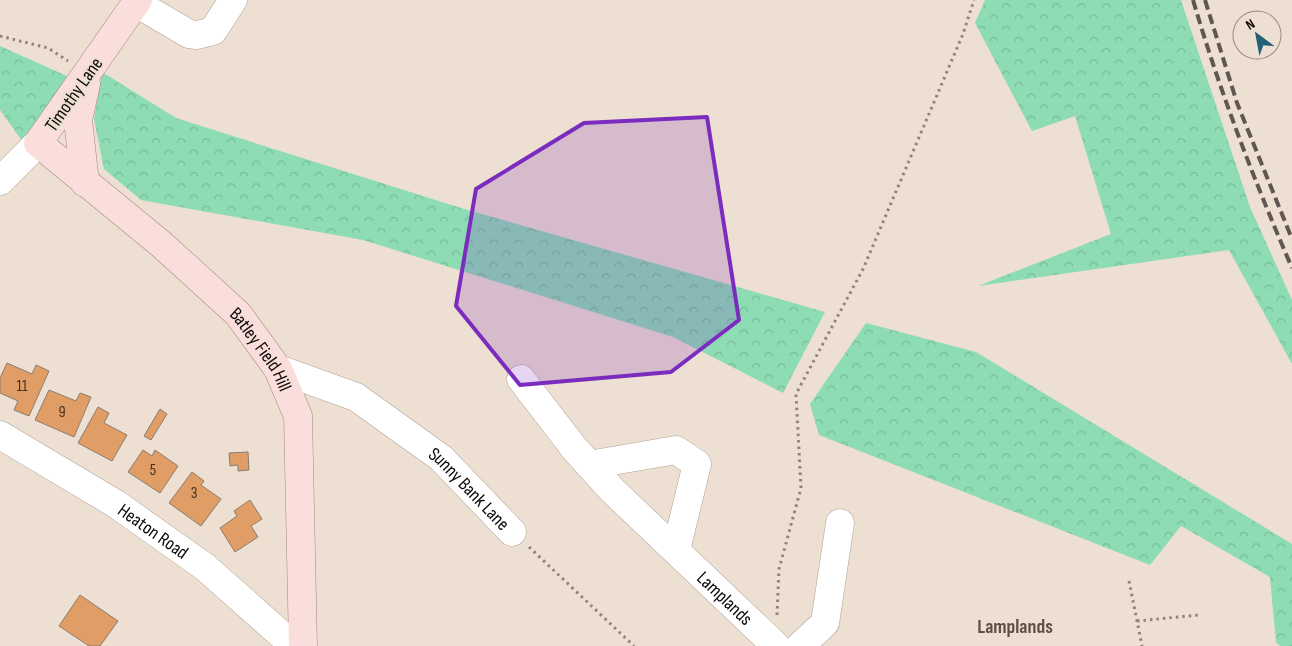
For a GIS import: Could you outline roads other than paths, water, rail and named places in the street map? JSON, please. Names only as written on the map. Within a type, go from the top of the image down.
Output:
[{"type":"main road","name":"Timothy Lane","points":[[38,143],[137,2]]},
{"type":"main road","points":[[84,183],[78,120],[88,73]]},
{"type":"main road","name":"Batley Field Hill","points":[[38,143],[84,183],[161,244],[238,314],[278,369],[298,416],[303,646]]},
{"type":"street","points":[[137,2],[190,34],[197,35],[213,31],[221,22],[232,0]]},
{"type":"street","name":"Timothy Lane","points":[[0,180],[38,143]]},
{"type":"street","name":"Sunny Bank Lane","points":[[278,369],[356,397],[441,458],[512,532]]},
{"type":"street","name":"Lamplands","points":[[521,379],[612,490],[776,646]]},
{"type":"street","name":"Heaton Road","points":[[0,435],[116,504],[197,561],[294,646]]},
{"type":"street","points":[[589,464],[607,463],[676,450],[698,464],[676,550]]},
{"type":"street","points":[[800,646],[822,628],[825,623],[840,523]]},
{"type":"railway","points":[[1193,0],[1238,136],[1292,268]]},
{"type":"railway","points":[[1205,0],[1237,103],[1292,239]]},
{"type":"district","name":"Lamplands","points":[[1015,626]]}]
